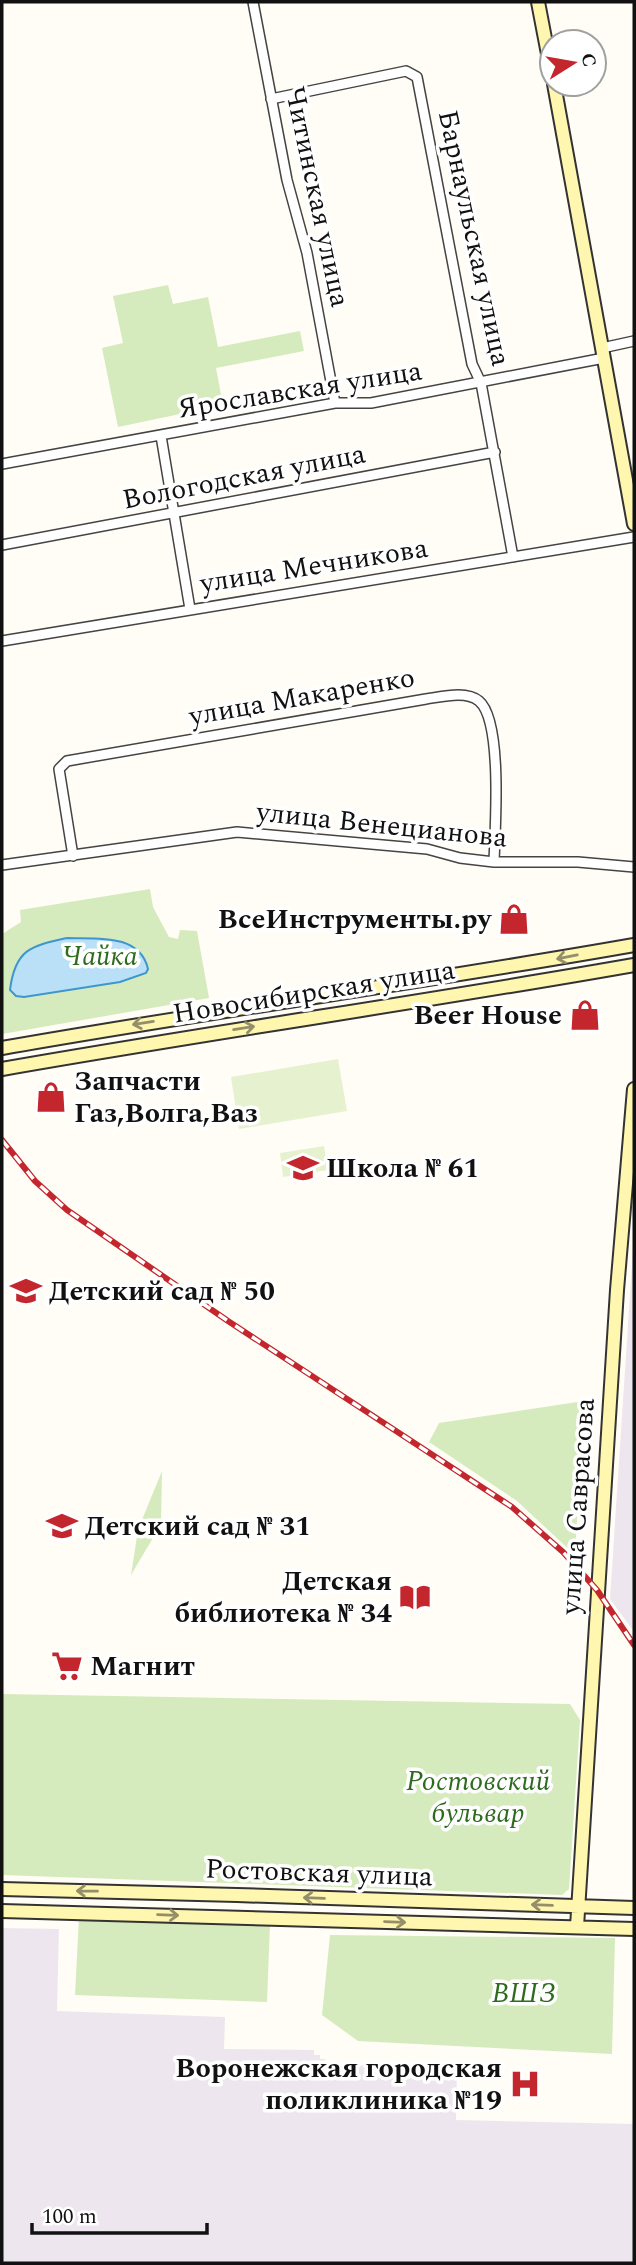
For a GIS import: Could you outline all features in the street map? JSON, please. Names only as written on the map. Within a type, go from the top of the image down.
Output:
[{"type":"street","name":"Читинская улица","points":[[253,2],[287,180],[310,267],[335,403]]},
{"type":"street","points":[[538,2],[543,28]]},
{"type":"street","name":"Барнаульская улица","points":[[271,99],[406,71],[416,77],[472,364],[481,383],[495,452],[513,557]]},
{"type":"street","points":[[557,98],[634,524]]},
{"type":"street","name":"Ярославская улица","points":[[2,464],[335,403],[371,403],[481,383],[603,353],[634,341]]},
{"type":"street","points":[[161,436],[190,609]]},
{"type":"street","name":"Вологодская улица","points":[[2,545],[495,452]]},
{"type":"street","name":"улица Мечникова","points":[[2,641],[634,537]]},
{"type":"street","name":"улица Макаренко","points":[[73,856],[59,769],[67,761],[412,701],[466,695],[480,701],[488,715],[496,758],[494,862]]},
{"type":"street","name":"улица Венецианова","points":[[2,865],[237,832],[427,849],[460,858],[494,862],[578,862],[634,867]]},
{"type":"street","name":"Новосибирская улица","points":[[2,1048],[143,1023],[556,960],[634,945]]},
{"type":"street","name":"Новосибирская улица","points":[[2,1069],[634,964]]},
{"type":"street","name":"улица Саврасова","points":[[577,1927],[618,1266],[634,1089]]},
{"type":"street","name":"Ростовская улица","points":[[2,1889],[634,1908]]},
{"type":"street","name":"Ростовская улица","points":[[2,1911],[634,1929]]},
{"type":"shaded area","points":[[634,1233],[634,1632],[610,1599]]},
{"type":"shaded area","points":[[2,1928],[59,1929],[57,2011],[225,2017],[224,2049],[314,2050],[314,2055],[325,2059],[325,2064],[457,2068],[456,2120],[634,2124],[634,2263],[2,2263]]},
{"type":"green space","points":[[168,285],[173,304],[208,297],[218,347],[300,331],[304,351],[216,368],[223,405],[118,427],[102,348],[123,343],[113,296]]},
{"type":"green space","name":"Чайка","points":[[150,889],[153,907],[169,937],[178,939],[180,930],[197,931],[209,998],[2,1034],[2,934],[21,922],[20,910]]},
{"type":"green space","points":[[338,1059],[347,1111],[239,1129],[231,1077]]},
{"type":"green space","points":[[324,1146],[328,1170],[283,1177],[280,1153]]},
{"type":"green space","points":[[584,1401],[575,1555],[517,1501],[429,1442],[439,1423]]},
{"type":"green space","points":[[162,1471],[161,1522],[139,1527]]},
{"type":"green space","points":[[160,1526],[131,1575],[138,1530]]},
{"type":"green space","name":"Ростовский бульвар","points":[[2,1694],[570,1704],[580,1720],[569,1889],[562,1895],[2,1875]]},
{"type":"green space","points":[[79,1917],[270,1923],[267,2002],[75,1995]]},
{"type":"green space","name":"ВШЗ","points":[[330,1935],[615,1938],[612,2054],[358,2041],[322,2015]]},
{"type":"water","points":[[67,938],[115,940],[127,944],[143,957],[148,969],[146,973],[120,982],[16,996],[10,990],[12,976],[21,958],[34,947]]},
{"type":"railway","points":[[2,1140],[35,1181],[67,1210],[228,1321],[512,1507],[563,1552],[597,1590],[634,1645]]},
{"type":"place","name":"ВсеИнструменты.ру","points":[[514,919]]},
{"type":"place","name":"Beer House","points":[[585,1015]]},
{"type":"place","name":"Запчасти Газ,Волга,Ваз","points":[[51,1097]]},
{"type":"place","name":"Школа № 61","points":[[303,1168]]},
{"type":"place","name":"Детский сад № 50","points":[[26,1291]]},
{"type":"place","name":"Детский сад № 31","points":[[62,1526]]},
{"type":"place","name":"Детская библиотека № 34","points":[[415,1597]]},
{"type":"place","name":"Магнит","points":[[67,1666]]},
{"type":"place","name":"Воронежская городская поликлиника №19","points":[[525,2084]]}]
